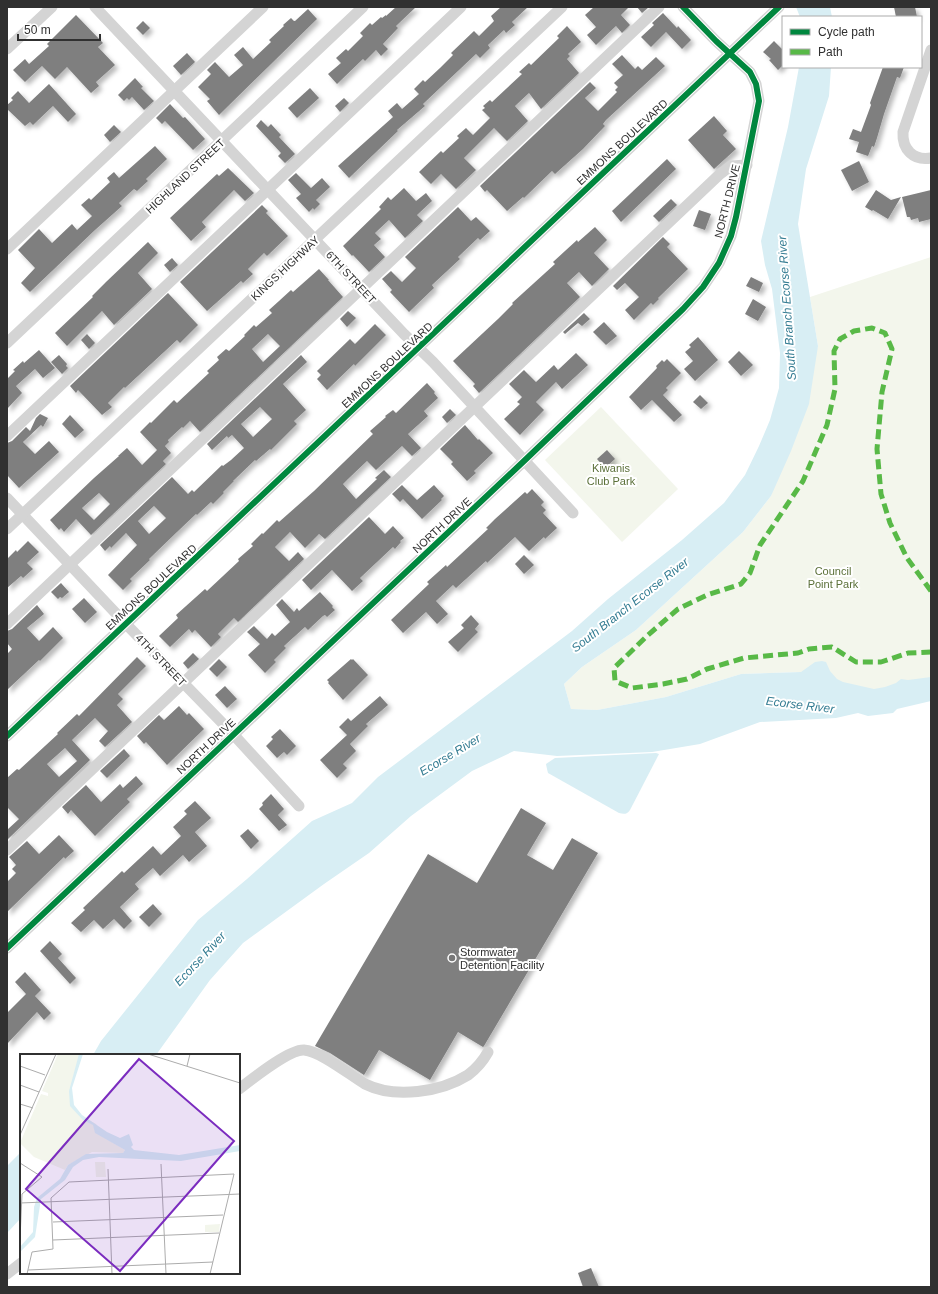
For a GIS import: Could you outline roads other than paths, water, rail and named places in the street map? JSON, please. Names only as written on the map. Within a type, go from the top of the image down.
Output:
[{"type":"street","points":[[7,49],[52,7]]},
{"type":"street","name":"6TH STREET","points":[[95,7],[419,348],[573,513]]},
{"type":"street","points":[[7,249],[263,7]]},
{"type":"street","name":"HIGHLAND STREET","points":[[7,343],[363,7]]},
{"type":"street","points":[[7,436],[461,7]]},
{"type":"street","name":"KINGS HIGHWAY","points":[[7,529],[562,7]]},
{"type":"street","points":[[7,624],[659,7]]},
{"type":"street","name":"NORTH DRIVE","points":[[7,948],[524,461],[683,309],[703,287],[719,263],[731,236],[758,109],[758,94],[756,84],[750,72],[683,7]]},
{"type":"street","name":"EMMONS BOULEVARD","points":[[7,736],[779,7]]},
{"type":"street","points":[[931,50],[902,138],[903,144],[910,153],[918,158],[931,158]]},
{"type":"street","points":[[7,850],[720,174],[731,166],[747,165]]},
{"type":"street","name":"4TH STREET","points":[[7,498],[233,734],[299,806]]},
{"type":"street","points":[[240,1088],[287,1056],[296,1051],[303,1050],[313,1052],[366,1084],[384,1090],[405,1092],[422,1091],[455,1082],[473,1070],[488,1052]]},
{"type":"street","points":[[7,1274],[20,1264]]},
{"type":"water","points":[[796,7],[830,7],[832,16],[800,16]]},
{"type":"water","points":[[799,68],[831,68],[829,96],[806,169],[798,224],[818,346],[809,404],[791,451],[771,496],[743,532],[636,630],[582,667],[564,684],[571,709],[597,710],[666,697],[741,674],[801,672],[815,662],[822,661],[826,662],[830,671],[837,679],[843,682],[874,689],[896,683],[901,679],[908,680],[931,677],[931,701],[897,709],[893,713],[868,716],[858,713],[836,718],[760,722],[700,744],[652,752],[557,756],[514,751],[472,771],[411,816],[369,853],[243,943],[210,980],[157,1054],[94,1054],[101,1041],[198,920],[312,821],[352,803],[378,777],[572,631],[608,599],[682,540],[724,503],[745,475],[770,420],[779,388],[780,353],[772,289],[765,265],[761,241],[788,127]]},
{"type":"water","points":[[659,754],[630,810],[625,814],[619,813],[548,773],[546,764],[555,758]]},
{"type":"water","points":[[20,1153],[20,1219],[7,1233],[7,1166]]},
{"type":"place","name":"Stormwater Detention Facility","points":[[452,958]]},
{"type":"water label","name":"South Branch Ecorse River","points":[[787,308]]},
{"type":"water label","name":"South Branch Ecorse River","points":[[630,605]]},
{"type":"water label","name":"Ecorse River","points":[[800,705]]},
{"type":"water label","name":"Ecorse River","points":[[450,755]]},
{"type":"water label","name":"Ecorse River","points":[[200,959]]},
{"type":"park label","name":"Kiwanis Club Park","points":[[611,474]]},
{"type":"park label","name":"Council Point Park","points":[[833,577]]}]
